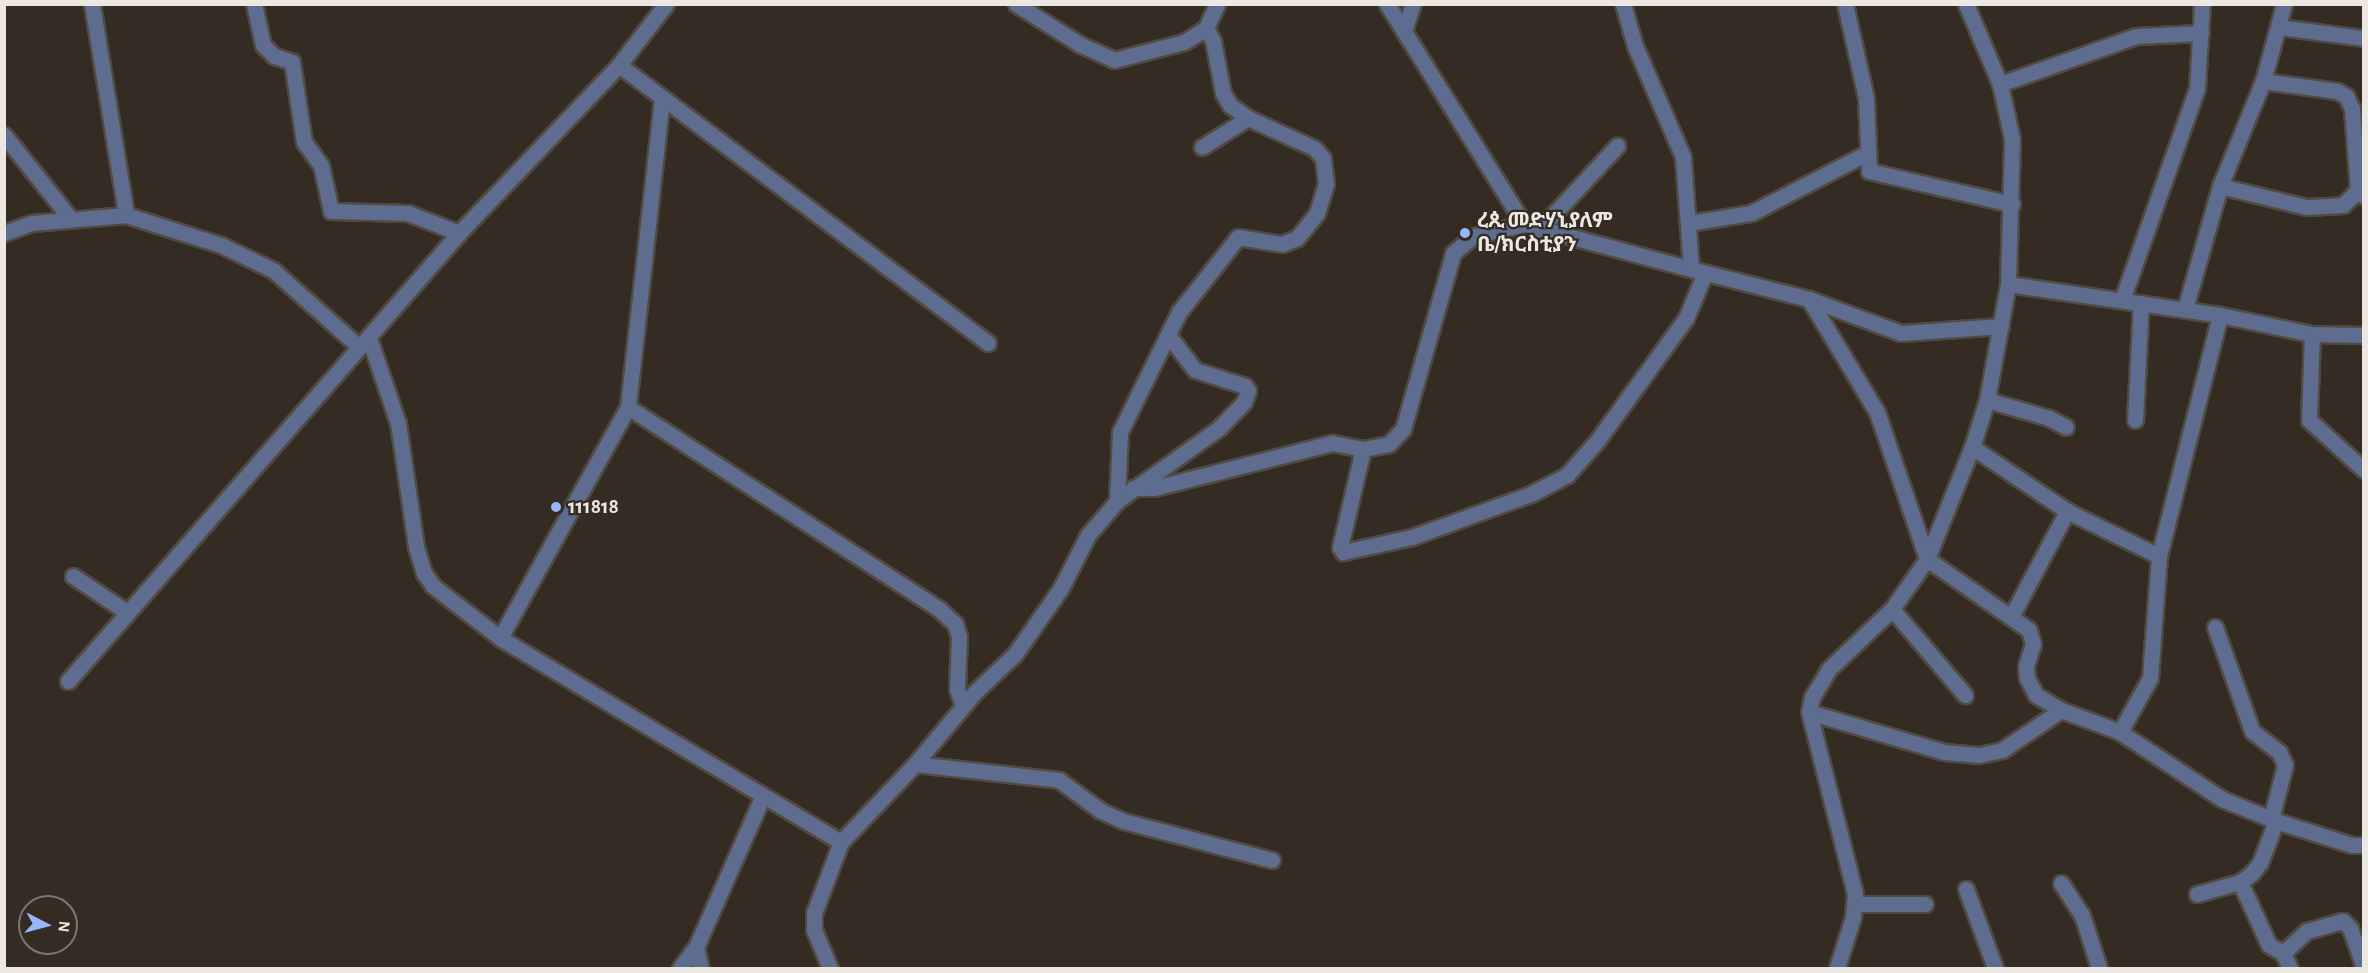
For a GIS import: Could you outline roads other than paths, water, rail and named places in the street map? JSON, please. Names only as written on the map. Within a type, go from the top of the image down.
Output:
[{"type":"street","points":[[92,4],[126,215]]},
{"type":"street","points":[[254,4],[263,45],[274,56],[292,62],[304,142],[321,165],[331,211],[408,213],[459,233]]},
{"type":"street","points":[[68,681],[459,233],[619,65],[666,4]]},
{"type":"street","points":[[1016,4],[1081,45],[1114,60],[1184,42],[1206,28],[1218,4]]},
{"type":"street","points":[[1387,4],[1405,28],[1478,146],[1512,210],[1524,224],[1539,230],[1809,299],[1901,333],[2001,326]]},
{"type":"street","points":[[1405,28],[1413,4]]},
{"type":"street","points":[[1363,449],[1341,547],[1343,552],[1412,537],[1531,494],[1567,475],[1597,441],[1686,318],[1698,271],[1689,223],[1683,157],[1635,46],[1623,4]]},
{"type":"street","points":[[1845,4],[1866,98],[1869,171],[1878,176],[2012,204]]},
{"type":"street","points":[[1837,969],[1854,904],[1850,864],[1809,712],[1812,697],[1829,669],[1892,609],[1927,559],[1972,447],[1987,400],[2008,284],[2012,139],[2000,84],[1966,4]]},
{"type":"street","points":[[2122,300],[2197,88],[2202,4]]},
{"type":"street","points":[[2186,309],[2220,186],[2263,81],[2284,4]]},
{"type":"street","points":[[2279,27],[2364,38]]},
{"type":"street","points":[[1117,501],[1120,432],[1179,312],[1232,241],[1243,236],[1288,243],[1309,224],[1322,200],[1326,170],[1314,148],[1248,118],[1230,105],[1223,93],[1213,41],[1206,28]]},
{"type":"street","points":[[2000,84],[2136,36],[2201,33]]},
{"type":"street","points":[[619,65],[988,343]]},
{"type":"street","points":[[2220,186],[2307,207],[2343,205],[2361,193],[2352,109],[2346,96],[2337,91],[2263,81]]},
{"type":"street","points":[[500,638],[628,407],[662,98]]},
{"type":"street","points":[[1202,147],[1248,118]]},
{"type":"street","points":[[4,135],[70,218]]},
{"type":"street","points":[[1539,230],[1617,146]]},
{"type":"street","points":[[1689,223],[1751,213],[1867,153]]},
{"type":"street","points":[[4,233],[32,223],[126,215],[246,255],[273,270],[364,342],[398,423],[416,547],[424,573],[433,586],[500,638],[841,842]]},
{"type":"street","points":[[1133,488],[1154,488],[1332,443],[1363,449],[1389,444],[1403,429],[1453,253],[1473,236],[1524,224]]},
{"type":"street","points":[[2008,284],[2186,309],[2312,334],[2364,335]]},
{"type":"street","points":[[1809,299],[1877,412],[1927,559],[2012,615],[2029,630],[2033,644],[2026,666],[2031,688],[2061,710],[2120,732],[2222,799],[2274,820],[2352,845],[2364,845]]},
{"type":"street","points":[[2135,420],[2140,303]]},
{"type":"street","points":[[2120,732],[2150,678],[2159,556],[2220,315]]},
{"type":"street","points":[[2312,334],[2309,420],[2364,470]]},
{"type":"street","points":[[830,969],[816,940],[814,913],[841,842],[915,764],[963,706],[1016,654],[1061,588],[1088,535],[1117,501],[1219,428],[1236,414],[1248,396],[1241,383],[1195,370],[1168,335]]},
{"type":"street","points":[[1987,400],[2049,418],[2066,427]]},
{"type":"street","points":[[628,407],[948,616],[959,636],[957,689],[963,706]]},
{"type":"street","points":[[1972,447],[2067,511],[2159,556]]},
{"type":"street","points":[[2012,615],[2067,511]]},
{"type":"street","points":[[74,576],[128,613]]},
{"type":"street","points":[[1892,609],[1965,695]]},
{"type":"street","points":[[2197,894],[2240,882],[2260,863],[2274,820],[2285,765],[2279,752],[2252,731],[2215,627]]},
{"type":"street","points":[[1809,712],[1944,752],[1979,755],[2002,750],[2061,710]]},
{"type":"street","points":[[915,764],[1059,780],[1101,811],[1124,821],[1272,860]]},
{"type":"street","points":[[680,969],[696,947],[763,796]]},
{"type":"street","points":[[2240,882],[2269,945],[2283,953],[2290,969]]},
{"type":"street","points":[[2061,883],[2082,915],[2098,969]]},
{"type":"street","points":[[1966,889],[1995,969]]},
{"type":"street","points":[[1854,904],[1925,904]]},
{"type":"street","points":[[2283,953],[2307,932],[2343,921],[2350,928],[2364,967]]},
{"type":"street","points":[[696,947],[701,969]]},
{"type":"place","name":"ረጲ መድሃኒያለም ቤ/ክርስቲያን","points":[[1465,233]]},
{"type":"place","name":"111818","points":[[556,507]]}]
